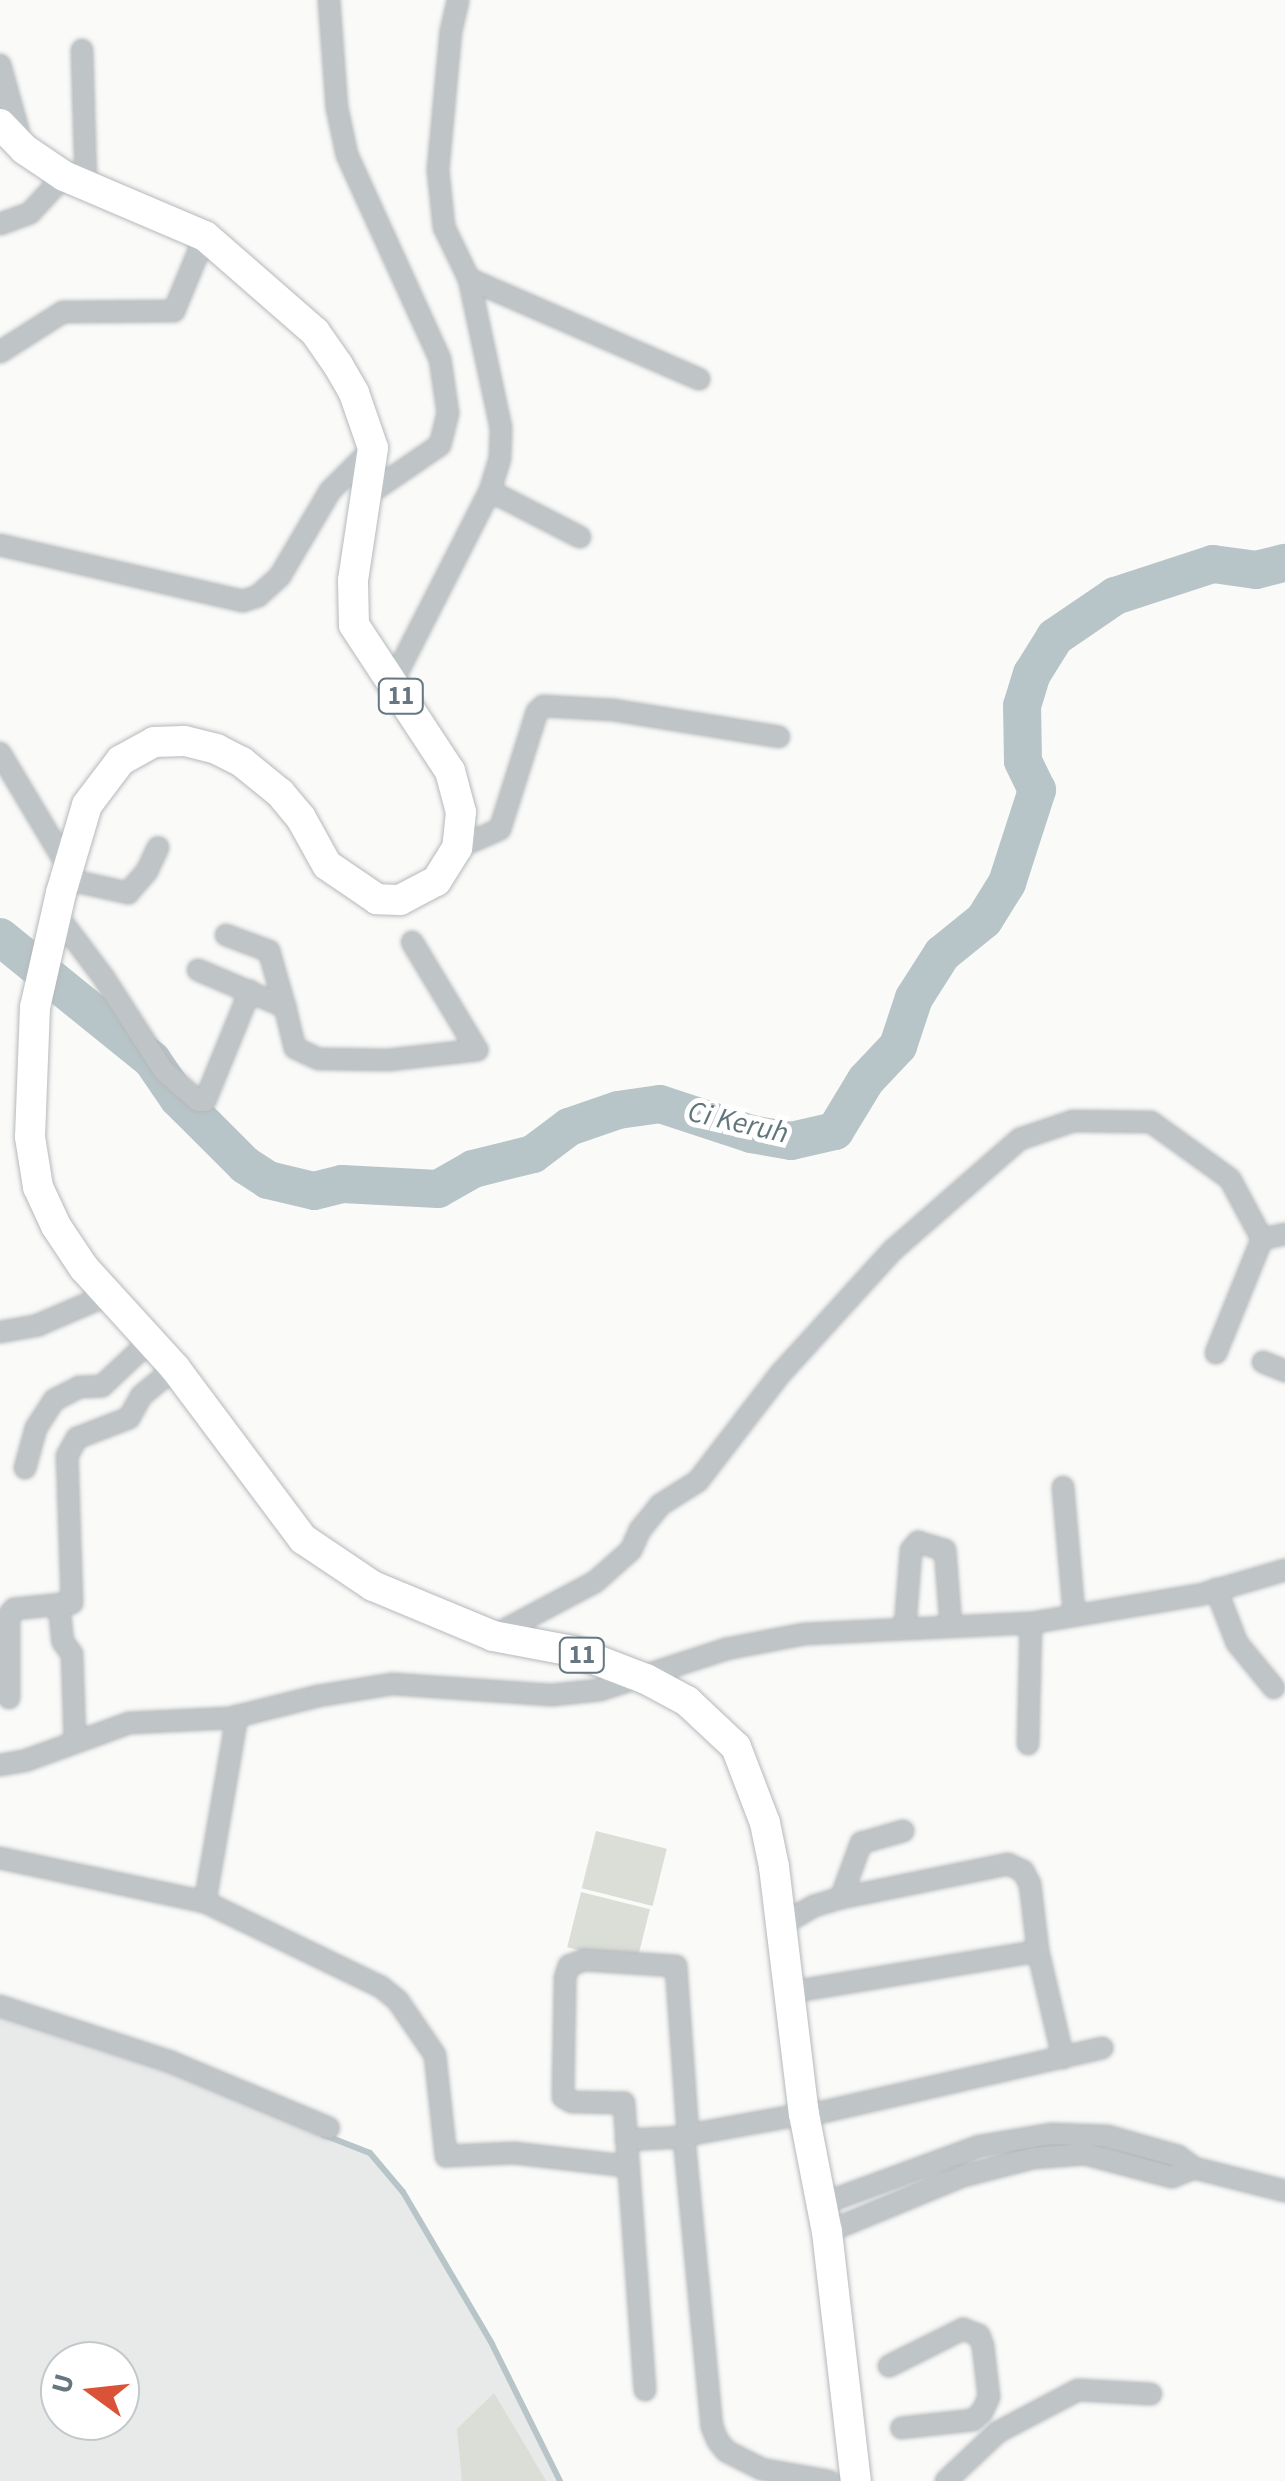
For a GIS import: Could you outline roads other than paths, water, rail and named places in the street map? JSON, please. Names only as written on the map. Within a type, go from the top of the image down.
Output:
[{"type":"highway","name":"11","points":[[0,124],[24,149],[75,181],[205,236],[315,332],[354,393],[374,448],[352,610],[360,639],[450,771],[461,812],[457,848],[436,881],[400,900],[377,898],[328,865],[302,818],[280,793],[242,762],[218,750],[184,742],[154,742],[121,760],[87,805],[66,873],[35,1007],[30,1137],[38,1187],[56,1226],[108,1295],[175,1368],[303,1539],[373,1586],[493,1636],[573,1651],[646,1678],[687,1701],[736,1746],[765,1823],[792,1992],[804,2115],[825,2218],[856,2481]]},
{"type":"street","points":[[329,0],[337,108],[347,155],[440,359],[448,413],[440,446],[370,493]]},
{"type":"street","points":[[392,683],[490,490],[500,458],[501,428],[469,279],[444,227],[438,170],[450,32],[458,0]]},
{"type":"street","points":[[0,224],[30,214],[75,181],[82,50]]},
{"type":"street","points":[[0,65],[24,149]]},
{"type":"street","points":[[0,352],[62,312],[174,311],[205,236]]},
{"type":"street","points":[[469,279],[699,379]]},
{"type":"street","points":[[0,545],[243,601],[258,596],[280,576],[330,491],[374,448]]},
{"type":"street","points":[[490,490],[580,537]]},
{"type":"street","points":[[457,848],[500,829],[536,712],[542,706],[613,710],[779,737]]},
{"type":"street","points":[[0,753],[66,873],[128,893],[147,871],[158,847]]},
{"type":"street","points":[[55,919],[104,978],[164,1071],[198,1101],[205,1100],[250,991]]},
{"type":"street","points":[[226,935],[269,951],[295,1048],[318,1059],[388,1060],[476,1050],[412,942]]},
{"type":"street","points":[[198,970],[285,1007]]},
{"type":"street","points":[[493,1636],[595,1582],[631,1550],[660,1505],[698,1481],[781,1372],[893,1250],[1020,1139],[1073,1121],[1151,1122],[1230,1180],[1262,1239]]},
{"type":"street","points":[[1262,1239],[1285,1234]]},
{"type":"street","points":[[1216,1353],[1262,1239]]},
{"type":"street","points":[[0,1332],[38,1325],[108,1295]]},
{"type":"street","points":[[25,1468],[36,1428],[54,1400],[79,1387],[102,1386],[150,1341]]},
{"type":"street","points":[[1263,1362],[1285,1371]]},
{"type":"street","points":[[8,1698],[10,1615],[14,1610],[72,1603],[67,1456],[77,1438],[129,1418],[141,1396],[175,1368]]},
{"type":"street","points":[[1063,1487],[1074,1614]]},
{"type":"street","points":[[906,1627],[911,1550],[918,1542],[945,1550],[951,1626]]},
{"type":"street","points":[[0,1765],[28,1760],[128,1722],[237,1716],[318,1696],[394,1684],[552,1695],[646,1678],[760,1642],[804,1634],[1031,1623],[1216,1589],[1285,1570]]},
{"type":"street","points":[[1216,1589],[1237,1643],[1274,1688]]},
{"type":"street","points":[[59,1606],[63,1642],[72,1654],[75,1739]]},
{"type":"street","points":[[1028,1744],[1031,1623]]},
{"type":"street","points":[[205,1902],[237,1716]]},
{"type":"street","points":[[841,1898],[849,1867],[861,1843],[903,1832]]},
{"type":"street","points":[[0,1858],[205,1902],[382,1987],[398,2001],[435,2055],[446,2156],[514,2154],[626,2166]]},
{"type":"street","points":[[781,1925],[814,1906],[841,1898],[1008,1864],[1024,1871],[1030,1884],[1038,1951],[1063,2058]]},
{"type":"street","points":[[792,1992],[1038,1951]]},
{"type":"street","points":[[645,2390],[624,2103],[572,2102],[563,2097],[564,1978],[574,1962],[676,1966],[686,2136],[712,2427],[726,2451],[748,2464],[829,2481]]},
{"type":"street","points":[[0,2006],[171,2062],[329,2128]]},
{"type":"street","points":[[626,2140],[686,2136],[804,2115],[1102,2048]]},
{"type":"street","points":[[825,2218],[1033,2158],[1086,2154],[1172,2177],[1194,2168],[1285,2191]]},
{"type":"street","points":[[890,2366],[963,2330],[979,2335],[983,2346],[988,2397],[982,2412],[973,2420],[901,2428]]},
{"type":"street","points":[[946,2481],[998,2432],[1078,2390],[1151,2394]]},
{"type":"waterway","name":"Ci Keruh","points":[[0,937],[152,1060],[178,1098],[245,1165],[268,1180],[314,1191],[342,1184],[438,1189],[473,1169],[533,1154],[569,1127],[618,1110],[660,1104],[751,1134],[791,1141],[835,1131],[866,1080],[898,1046],[914,998],[942,954],[984,920],[1007,883],[1037,790],[1023,761],[1022,706],[1032,674],[1055,637],[1115,596],[1213,564],[1256,570],[1285,563]]},
{"type":"waterway","points":[[324,2135],[370,2153],[403,2192],[492,2344],[560,2481]]}]
